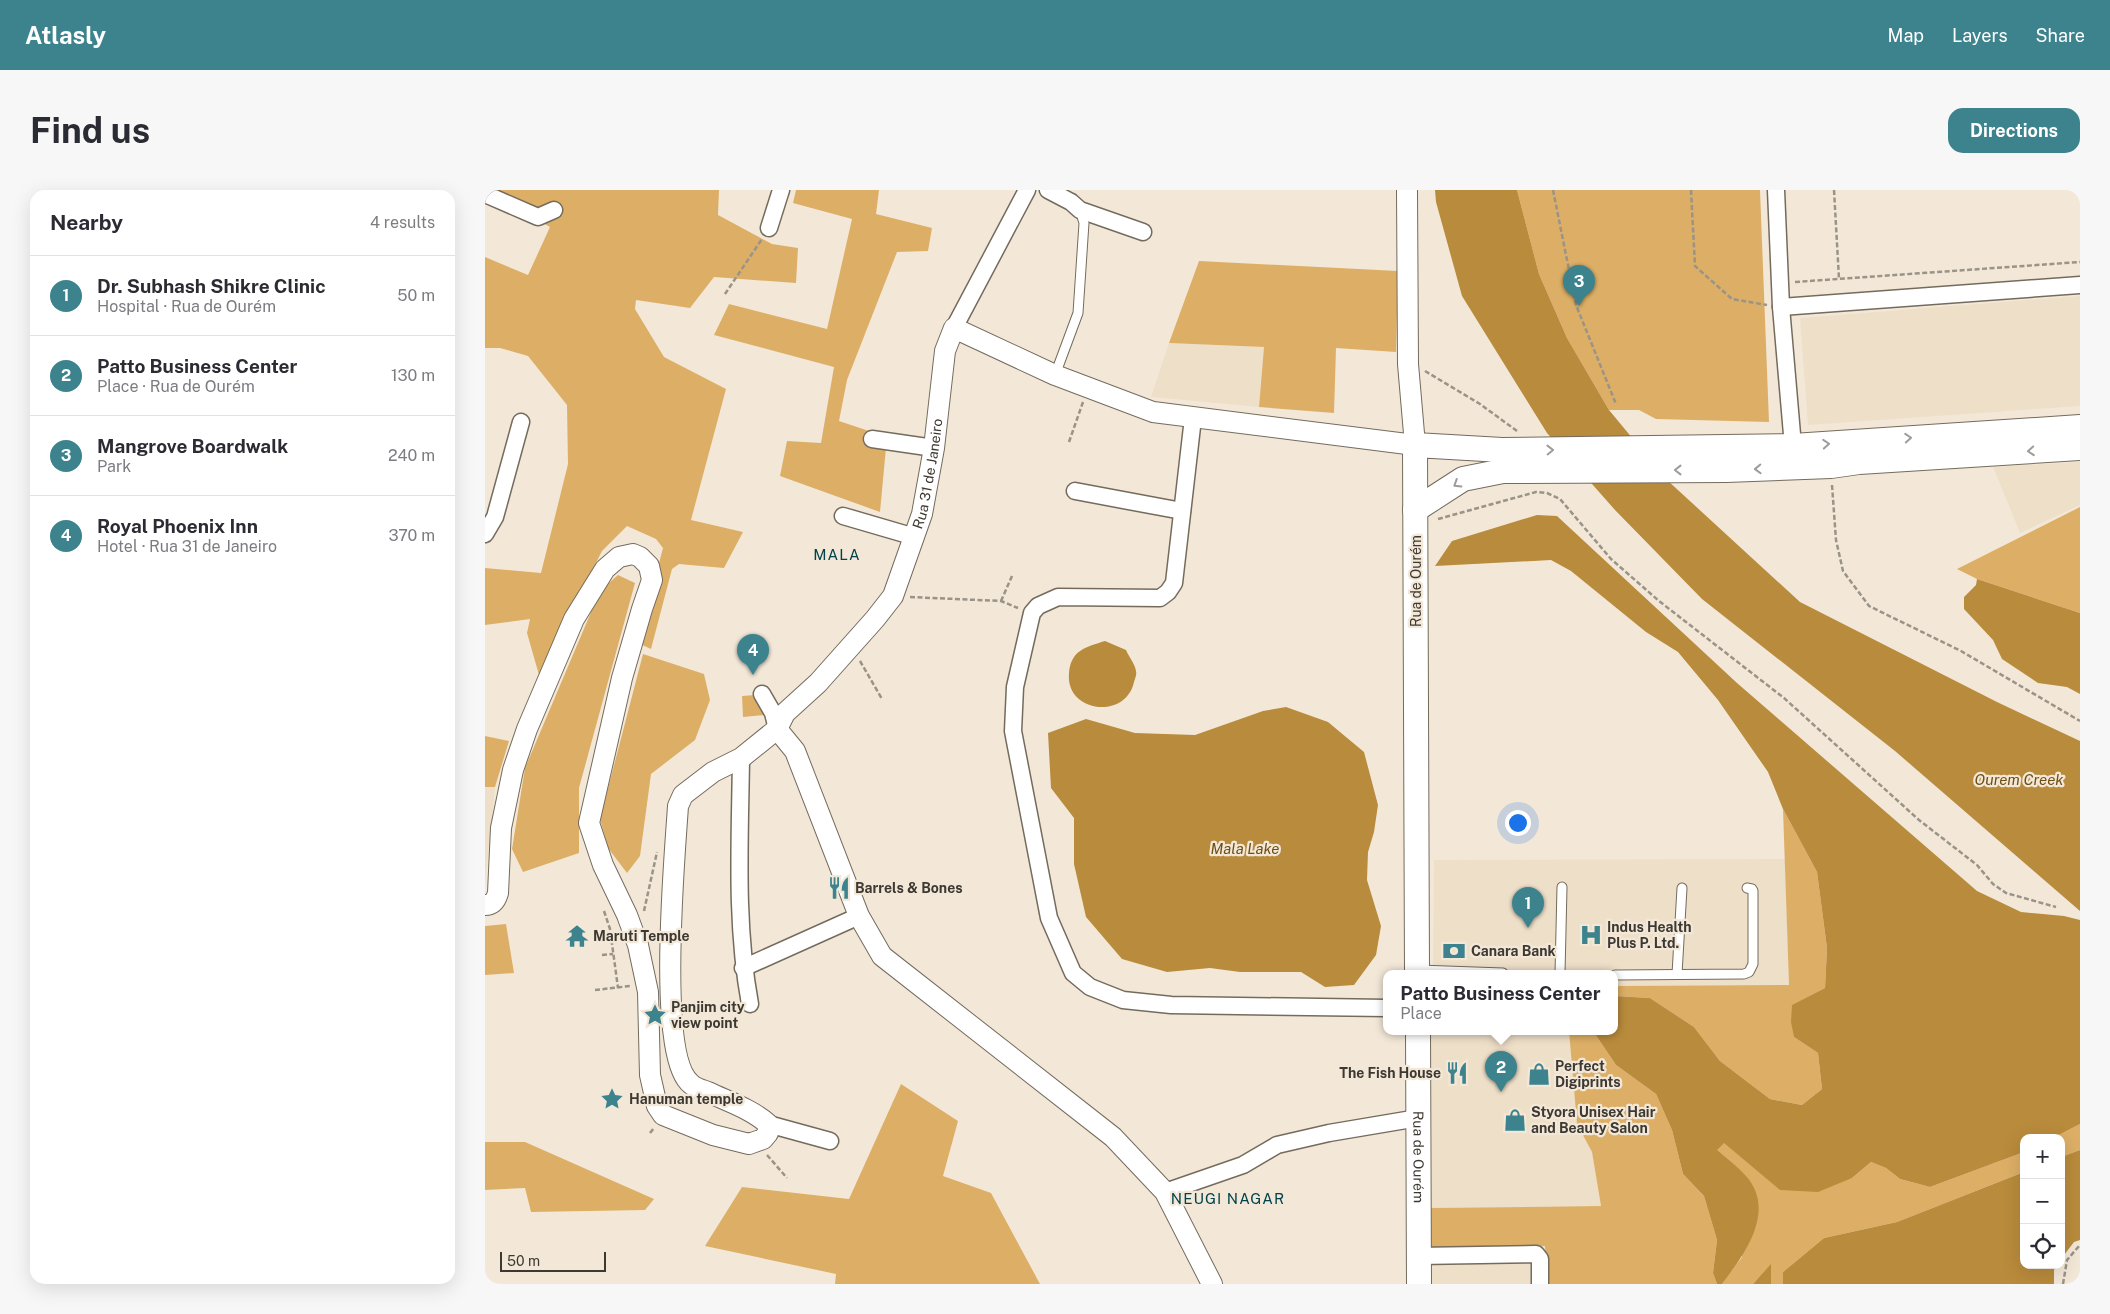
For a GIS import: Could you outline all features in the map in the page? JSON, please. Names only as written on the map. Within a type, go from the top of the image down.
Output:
[{"type":"main road","points":[[1415,445],[1502,461],[1725,459],[1831,466],[1859,452],[2080,426]]},
{"type":"main road","name":"Rua de Ourém","points":[[1415,445],[1417,970]]},
{"type":"main road","points":[[1725,459],[1793,446],[1859,452],[2080,448]]},
{"type":"main road","points":[[1415,518],[1463,479],[1502,461]]},
{"type":"main road","name":"Rua de Ourém","points":[[1418,1035],[1419,1284]]},
{"type":"street","points":[[769,228],[781,190]]},
{"type":"street","name":"Rua 31 de Janeiro","points":[[765,1131],[758,1115],[690,1084],[680,1068],[670,1015],[671,909],[678,806],[683,795],[713,772],[741,758],[777,729],[785,713],[818,683],[893,596],[922,514],[934,448],[945,351],[955,328],[1027,190]]},
{"type":"street","points":[[1048,190],[1071,202],[1080,210],[1143,232]]},
{"type":"street","name":"Rua de Ourém","points":[[1407,190],[1408,364],[1415,445]]},
{"type":"street","points":[[1776,190],[1781,307],[1793,446]]},
{"type":"street","points":[[485,194],[538,217],[554,210]]},
{"type":"street","points":[[1781,307],[2080,285]]},
{"type":"street","points":[[955,328],[1055,375],[1153,412],[1415,445]]},
{"type":"street","points":[[1193,418],[1174,583],[1168,592],[1159,598],[1058,597],[1038,606],[1032,613],[1015,687],[1013,730],[1049,918],[1073,973],[1090,987],[1123,1000],[1171,1005],[1383,1008]]},
{"type":"street","points":[[485,534],[495,517],[521,422]]},
{"type":"street","points":[[872,439],[934,448]]},
{"type":"street","points":[[1075,491],[1182,511]]},
{"type":"street","points":[[843,516],[915,537]]},
{"type":"street","points":[[485,905],[490,905],[496,900],[501,828],[513,770],[542,694],[574,619],[605,570],[619,556],[633,554],[640,557],[649,566],[652,580],[642,608],[623,678],[589,823],[603,865],[627,915],[638,945],[647,992],[650,1075],[657,1106],[663,1115],[713,1135],[749,1144],[765,1131],[829,1141]]},
{"type":"street","points":[[762,694],[773,713],[777,729],[795,752],[859,916],[882,956],[1113,1137],[1165,1192],[1212,1284]]},
{"type":"street","points":[[741,758],[740,856],[743,968],[750,1004]]},
{"type":"street","points":[[743,968],[859,916]]},
{"type":"street","points":[[1165,1192],[1243,1164],[1277,1145],[1329,1133],[1418,1118]]},
{"type":"street","points":[[1419,1256],[1536,1254],[1540,1259],[1540,1284]]},
{"type":"lane","points":[[1055,375],[1078,313],[1081,294],[1084,223],[1080,210]]},
{"type":"lane","points":[[1560,970],[1562,887]]},
{"type":"lane","points":[[1677,974],[1682,888]]},
{"type":"lane","points":[[1618,975],[1744,974],[1749,972],[1753,964],[1753,891],[1747,888]]},
{"type":"path","points":[[1553,190],[1575,306],[1616,404]]},
{"type":"path","points":[[1691,190],[1695,266],[1732,299],[1781,307]]},
{"type":"path","points":[[1834,190],[1839,279]]},
{"type":"path","points":[[725,294],[769,228]]},
{"type":"path","points":[[1780,283],[2080,262]]},
{"type":"path","points":[[1408,364],[1426,372],[1480,404],[1524,436]]},
{"type":"path","points":[[1069,442],[1085,398]]},
{"type":"path","points":[[1831,466],[1836,540],[1843,571],[1869,606],[1961,651],[2080,722]]},
{"type":"path","points":[[1415,518],[1536,492],[1547,493],[1560,499],[1618,565],[1659,602],[1784,698],[1919,820],[1977,866],[1993,884],[2006,894],[2056,907]]},
{"type":"path","points":[[1001,602],[1012,576]]},
{"type":"path","points":[[893,596],[1001,602],[1032,613]]},
{"type":"path","points":[[855,653],[882,699]]},
{"type":"path","points":[[638,945],[659,844]]},
{"type":"path","points":[[610,929],[618,988]]},
{"type":"path","points":[[602,955],[613,954]]},
{"type":"path","points":[[595,990],[636,986]]},
{"type":"path","points":[[765,1131],[768,1158],[787,1178]]},
{"type":"path","points":[[2063,1284],[2067,1260],[2080,1245]]},
{"type":"shaded area","points":[[486,190],[719,190],[718,215],[772,244],[798,248],[796,283],[714,277],[690,308],[636,300],[635,309],[664,357],[726,389],[691,520],[743,532],[724,568],[679,564],[672,569],[651,649],[638,643],[663,548],[656,539],[627,526],[602,551],[539,675],[527,633],[530,619],[485,625],[485,568],[541,573],[568,464],[567,405],[528,356],[500,348],[485,348],[485,257],[528,275],[550,227]]},
{"type":"shaded area","points":[[796,190],[879,190],[876,214],[932,228],[928,251],[897,252],[847,380],[839,421],[887,437],[880,512],[780,476],[787,441],[821,443],[834,367],[714,335],[729,304],[827,329],[852,219],[793,203]]},
{"type":"shaded area","points":[[1517,190],[1760,190],[1769,422],[1656,419],[1639,410],[1609,410],[1567,338],[1539,274]]},
{"type":"shaded area","points":[[1199,261],[1398,271],[1396,352],[1336,348],[1334,413],[1259,407],[1264,347],[1169,343]]},
{"type":"shaded area","points":[[2080,296],[2080,406],[1808,425],[1800,318]]},
{"type":"shaded area","points":[[1169,343],[1264,347],[1259,407],[1151,397]]},
{"type":"shaded area","points":[[2080,462],[2080,505],[2020,533],[1993,467]]},
{"type":"shaded area","points":[[2080,507],[2080,613],[1977,579],[1957,569]]},
{"type":"shaded area","points":[[618,575],[635,583],[579,788],[579,853],[523,872],[512,849],[525,768],[600,591]]},
{"type":"shaded area","points":[[643,654],[704,674],[710,700],[695,740],[651,774],[640,856],[627,873],[608,848],[600,819]]},
{"type":"shaded area","points":[[755,695],[764,715],[743,717],[742,696]]},
{"type":"shaded area","points":[[485,736],[509,741],[495,787],[485,787]]},
{"type":"shaded area","points":[[485,787],[495,787],[485,884]]},
{"type":"shaded area","points":[[1783,809],[1817,872],[1827,948],[1825,988],[1793,1005],[1794,1037],[1818,1053],[1822,1089],[1802,1105],[1770,1099],[1720,1061],[1694,1027],[1650,998],[1618,996],[1618,986],[1789,985]]},
{"type":"shaded area","points":[[1785,859],[1789,985],[1618,986],[1618,970],[1433,970],[1434,860]]},
{"type":"shaded area","points":[[506,924],[514,973],[485,975],[485,926]]},
{"type":"shaded area","points":[[1429,1035],[1569,1035],[1577,1124],[1592,1152],[1601,1206],[1430,1208]]},
{"type":"shaded area","points":[[1569,1035],[1596,1035],[1616,1065],[1656,1094],[1672,1130],[1683,1174],[1704,1196],[1717,1240],[1713,1273],[1717,1284],[1547,1284],[1545,1246],[1429,1248],[1430,1208],[1601,1206],[1592,1152],[1577,1124]]},
{"type":"shaded area","points":[[901,1084],[958,1121],[943,1176],[991,1193],[1040,1284],[835,1284],[836,1274],[705,1246],[742,1187],[849,1199]]},
{"type":"shaded area","points":[[2080,1124],[2080,1150],[2065,1156],[2065,1134],[2061,1134]]},
{"type":"shaded area","points":[[485,1142],[525,1142],[654,1199],[645,1210],[531,1212],[525,1188],[485,1190]]},
{"type":"shaded area","points":[[1724,1142],[1781,1190],[1852,1178],[1871,1162],[1886,1168],[1900,1179],[1930,1187],[2020,1153],[2020,1174],[1897,1222],[1824,1238],[1783,1272],[1783,1284],[1771,1284],[1771,1265],[1753,1284],[1722,1284],[1742,1257],[1716,1150]]},
{"type":"shaded area","points":[[1546,1246],[1547,1284],[1430,1284],[1429,1248]]},
{"type":"water","name":"Ourem Creek","points":[[1435,190],[1517,190],[1539,274],[1567,338],[1609,410],[1667,480],[1800,602],[1997,702],[2080,741],[2080,911],[1895,751],[1702,599],[1615,510],[1547,433],[1462,296],[1436,202]]},
{"type":"water","points":[[1537,515],[1557,516],[1737,683],[1977,891],[2021,912],[2064,916],[2080,920],[2080,1124],[2061,1134],[2020,1134],[2020,1153],[1930,1187],[1900,1179],[1886,1168],[1871,1162],[1852,1178],[1818,1192],[1780,1190],[1724,1143],[1717,1150],[1743,1172],[1755,1189],[1758,1218],[1754,1232],[1739,1260],[1722,1284],[1717,1284],[1713,1273],[1717,1240],[1704,1196],[1683,1174],[1672,1130],[1656,1094],[1616,1065],[1596,1035],[1618,1035],[1618,996],[1650,998],[1694,1027],[1720,1061],[1770,1099],[1802,1105],[1822,1089],[1818,1053],[1794,1037],[1791,1022],[1792,1005],[1825,988],[1827,948],[1817,872],[1783,809],[1768,772],[1718,700],[1678,652],[1646,632],[1571,571],[1551,560],[1435,566],[1452,541]]},
{"type":"water","points":[[1977,579],[2080,613],[2080,694],[2067,687],[2038,683],[2002,659],[1993,640],[1964,609],[1964,597],[1976,585]]},
{"type":"water","points":[[1105,641],[1126,650],[1136,674],[1129,694],[1120,702],[1109,706],[1097,707],[1076,697],[1070,686],[1069,673],[1070,665],[1076,654]]},
{"type":"water","name":"Mala Lake","points":[[1286,707],[1328,722],[1364,752],[1378,805],[1374,832],[1368,852],[1367,880],[1381,926],[1376,955],[1354,985],[1325,987],[1301,972],[1240,972],[1210,968],[1167,972],[1122,959],[1086,917],[1074,864],[1074,818],[1051,788],[1048,733],[1086,719],[1135,733],[1195,735],[1263,711]]},
{"type":"water","points":[[2080,1150],[2080,1240],[2074,1242],[2065,1254],[2065,1179],[2065,1156]]},
{"type":"water","points":[[2020,1174],[2020,1269],[2055,1269],[2054,1284],[1783,1284],[1783,1272],[1824,1238],[1897,1222]]},
{"type":"water","points":[[1771,1264],[1771,1284],[1753,1284]]},
{"type":"place","name":"Mangrove Boardwalk","points":[[1579,306]]},
{"type":"place","name":"Royal Phoenix Inn","points":[[753,675]]},
{"type":"place","name":"Barrels & Bones","points":[[839,888]]},
{"type":"place","name":"Dr. Subhash Shikre Clinic","points":[[1528,928]]},
{"type":"place","name":"Indus Health Plus P. Ltd.","points":[[1591,935]]},
{"type":"place","name":"Maruti Temple","points":[[577,936]]},
{"type":"place","name":"Canara Bank","points":[[1454,951]]},
{"type":"place","name":"Panjim city view point","points":[[655,1015]]},
{"type":"place","name":"The Fish House","points":[[1457,1073]]},
{"type":"place","name":"Perfect Digiprints","points":[[1539,1074]]},
{"type":"place","name":"Patto Business Center","points":[[1501,1092]]},
{"type":"place","name":"Hanuman temple","points":[[612,1099]]},
{"type":"place","name":"Styora Unisex Hair and Beauty Salon","points":[[1515,1120]]},
{"type":"district","name":"MALA","points":[[837,554]]},
{"type":"district","name":"NEUGI NAGAR","points":[[1228,1198]]}]
